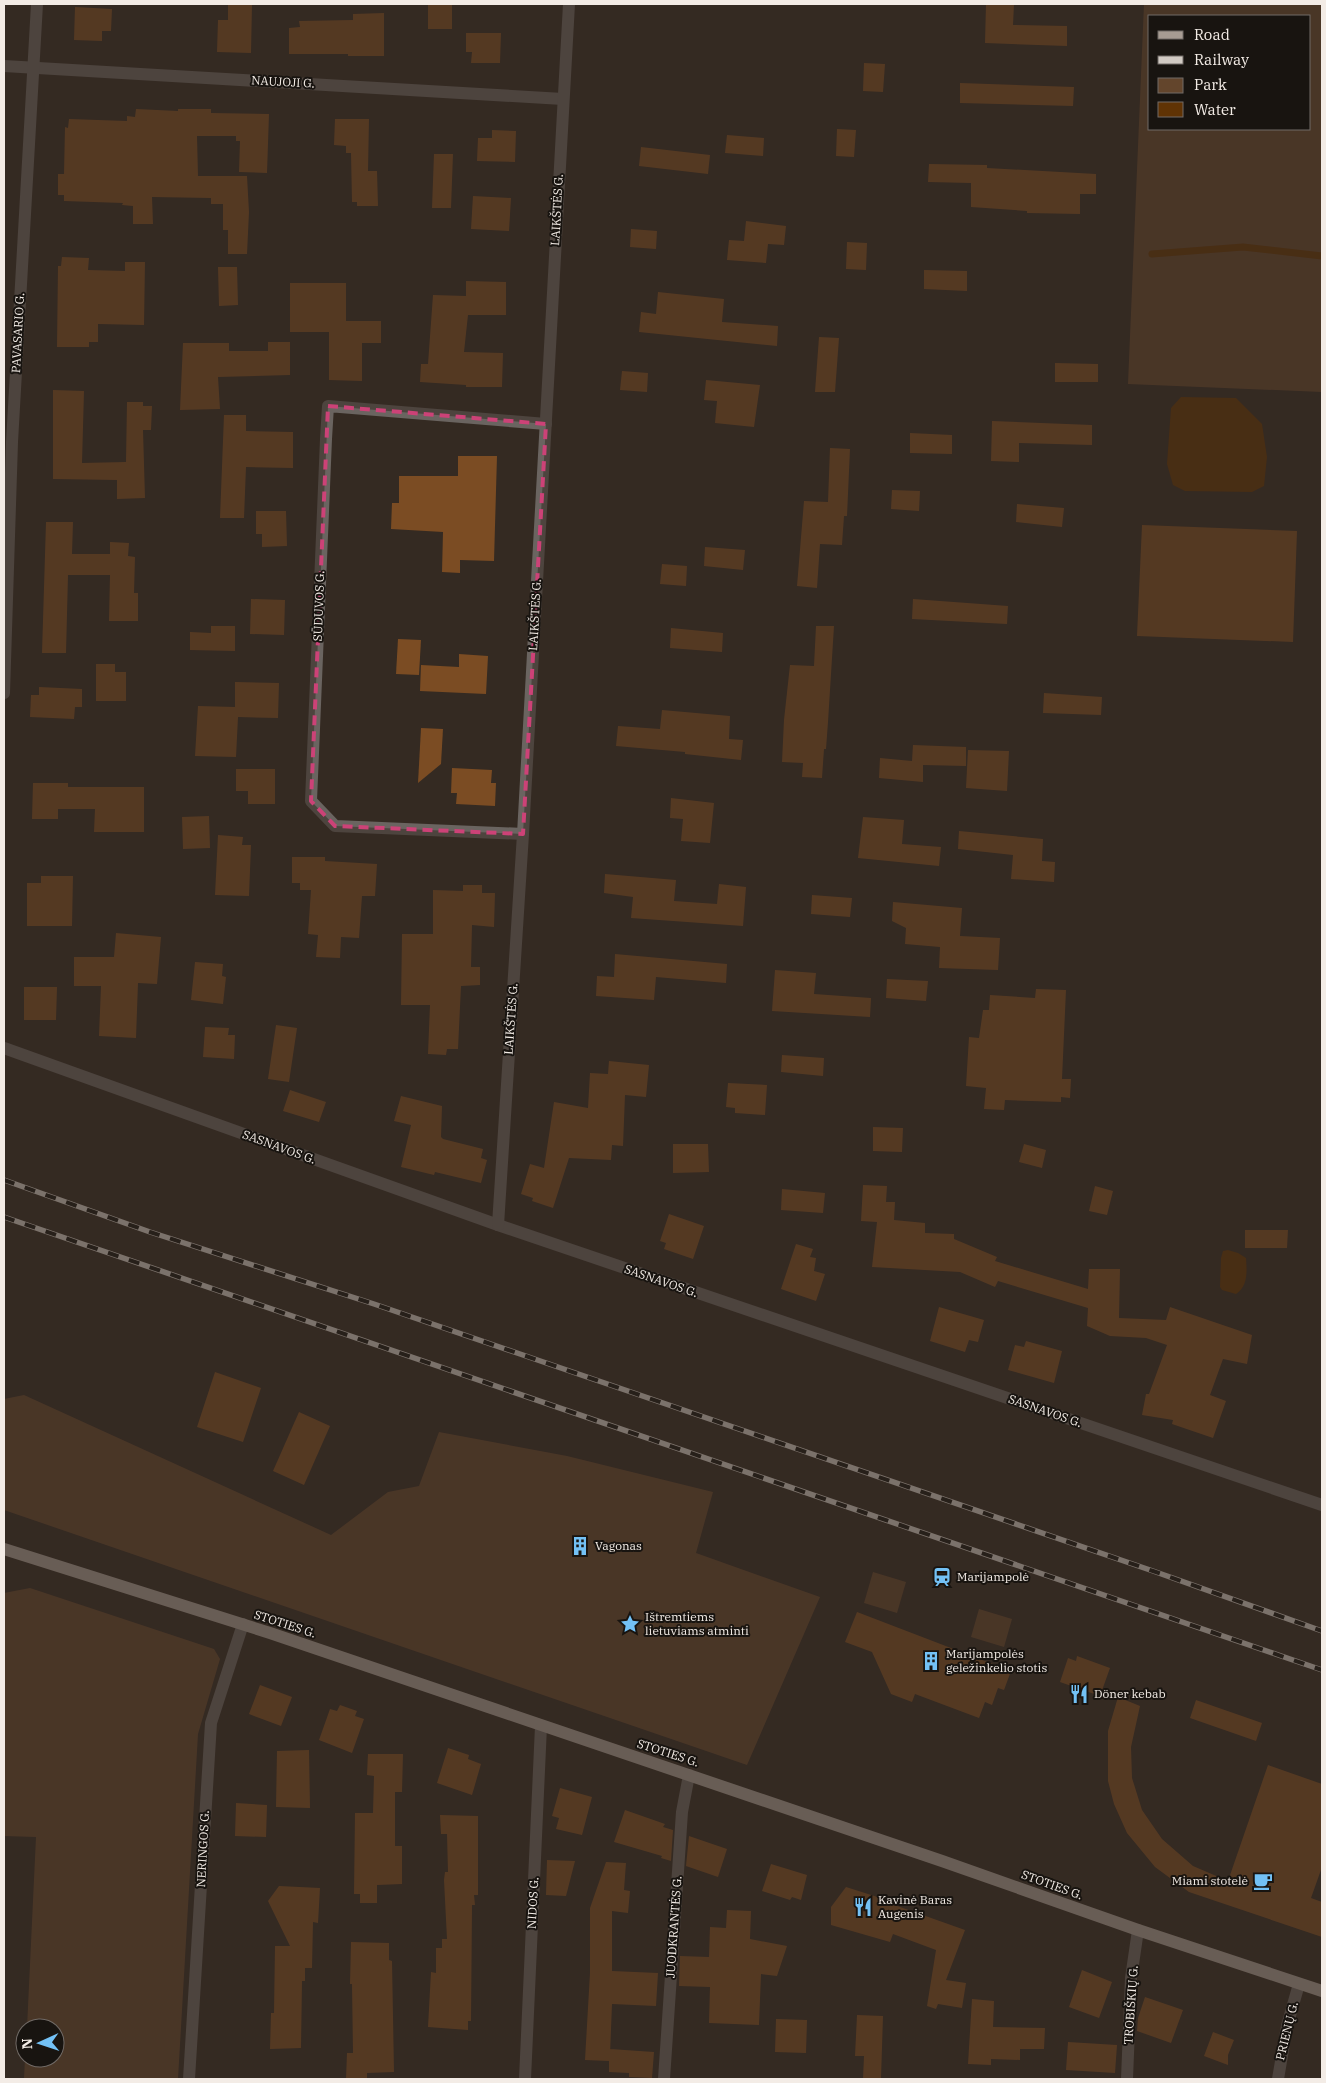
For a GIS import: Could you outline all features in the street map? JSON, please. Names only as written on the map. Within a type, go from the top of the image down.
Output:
[{"type":"main road","name":"STOTIES G.","points":[[4,1549],[243,1624],[1322,1991]]},
{"type":"street","name":"PAVASARIO G.","points":[[4,693],[8,442],[37,4]]},
{"type":"street","name":"LAIKŠTĖS G.","points":[[498,1225],[523,834],[569,4]]},
{"type":"street","name":"NAUJOJI G.","points":[[4,66],[563,99]]},
{"type":"street","name":"SŪDUVOS G.","points":[[523,834],[335,826],[311,801],[326,439],[328,406],[546,424]]},
{"type":"street","name":"SASNAVOS G.","points":[[4,1048],[498,1225],[1322,1505]]},
{"type":"street","name":"NERINGOS G.","points":[[189,2079],[211,1723],[243,1624]]},
{"type":"street","name":"NIDOS G.","points":[[525,2079],[541,1726]]},
{"type":"street","name":"JUODKRANTĖS G.","points":[[664,2079],[682,1812],[690,1775]]},
{"type":"street","name":"TROBIŠKIŲ G.","points":[[1127,2079],[1131,1978],[1138,1930]]},
{"type":"street","name":"PRIENŲ G.","points":[[1278,2079],[1287,2026],[1300,1984]]},
{"type":"highlighted area","points":[[328,406],[546,424],[523,834],[335,826],[311,801]]},
{"type":"green space","points":[[1144,4],[1322,4],[1322,392],[1128,384]]},
{"type":"green space","points":[[24,1395],[331,1535],[388,1492],[419,1486],[439,1432],[567,1456],[713,1492],[696,1553],[820,1597],[747,1765],[4,1510],[4,1399]]},
{"type":"green space","points":[[873,1572],[906,1582],[897,1613],[864,1603]]},
{"type":"green space","points":[[30,1588],[214,1649],[220,1659],[198,1734],[178,2079],[24,2079],[25,2068],[65,2068],[65,2018],[27,2018],[36,1837],[4,1836],[4,1593]]},
{"type":"green space","points":[[979,1609],[1012,1619],[1004,1647],[971,1637]]},
{"type":"water","points":[[1181,397],[1236,398],[1262,424],[1267,457],[1264,486],[1252,492],[1185,491],[1173,485],[1167,464],[1171,408]]},
{"type":"water","points":[[1228,1250],[1246,1258],[1245,1283],[1236,1294],[1222,1290],[1220,1287],[1221,1258],[1223,1251]]},
{"type":"building","points":[[228,4],[252,4],[251,53],[217,52],[218,20],[228,20]]},
{"type":"building","points":[[428,4],[452,4],[452,29],[428,29]]},
{"type":"building","points":[[986,4],[1014,4],[1013,25],[1067,26],[1067,46],[985,43]]},
{"type":"building","points":[[75,7],[112,9],[111,31],[102,31],[102,41],[74,40]]},
{"type":"building","points":[[384,13],[384,56],[289,54],[289,28],[300,27],[299,21],[353,20],[353,14]]},
{"type":"building","points":[[466,33],[501,33],[500,63],[471,63],[472,52],[466,52]]},
{"type":"building","points":[[864,63],[885,64],[883,92],[863,91]]},
{"type":"building","points":[[960,83],[1074,87],[1073,106],[960,103]]},
{"type":"building","points":[[136,109],[178,111],[178,109],[211,109],[211,113],[269,114],[267,173],[239,172],[240,141],[236,141],[236,136],[197,136],[198,176],[247,176],[249,212],[247,254],[228,254],[228,230],[223,230],[223,204],[211,204],[211,198],[152,197],[153,224],[133,224],[133,206],[122,205],[123,203],[64,201],[64,195],[58,195],[58,174],[64,174],[65,127],[68,128],[69,119],[127,121],[127,116],[135,117]]},
{"type":"building","points":[[335,119],[369,119],[368,171],[377,171],[378,206],[357,206],[357,202],[352,202],[351,153],[346,153],[346,146],[334,145]]},
{"type":"building","points":[[837,129],[856,130],[854,157],[836,156]]},
{"type":"building","points":[[492,130],[516,131],[515,162],[477,161],[478,138],[492,138]]},
{"type":"building","points":[[727,135],[764,138],[763,156],[725,153]]},
{"type":"building","points":[[641,147],[710,155],[708,174],[639,166]]},
{"type":"building","points":[[434,154],[453,154],[451,208],[432,208]]},
{"type":"building","points":[[929,164],[987,165],[987,168],[1096,174],[1096,194],[1080,194],[1080,214],[1027,213],[1027,211],[971,207],[971,183],[928,182]]},
{"type":"building","points":[[473,196],[511,198],[509,231],[471,229]]},
{"type":"building","points":[[746,221],[786,226],[784,245],[768,244],[766,263],[727,260],[729,240],[744,241]]},
{"type":"building","points":[[631,229],[657,231],[656,249],[630,247]]},
{"type":"building","points":[[847,242],[867,243],[866,270],[846,269]]},
{"type":"building","points":[[62,257],[89,258],[88,270],[125,271],[125,262],[145,262],[144,325],[98,324],[98,342],[89,342],[89,347],[57,347],[58,266],[61,266]]},
{"type":"building","points":[[218,267],[237,267],[238,305],[219,306]]},
{"type":"building","points":[[924,270],[967,271],[967,291],[924,289]]},
{"type":"building","points":[[466,281],[506,282],[506,315],[468,315],[464,352],[503,353],[502,387],[466,387],[466,385],[420,382],[421,364],[428,364],[433,295],[466,296]]},
{"type":"building","points":[[290,283],[346,283],[346,321],[381,321],[381,343],[362,343],[362,381],[329,380],[329,332],[290,332]]},
{"type":"building","points":[[658,292],[724,299],[722,322],[778,326],[777,346],[639,332],[641,312],[656,314]]},
{"type":"building","points":[[819,337],[839,338],[835,392],[815,392]]},
{"type":"building","points":[[268,342],[290,342],[290,375],[218,377],[220,409],[180,410],[183,343],[229,343],[229,351],[268,351]]},
{"type":"building","points":[[1055,363],[1098,364],[1098,382],[1055,382]]},
{"type":"building","points":[[622,371],[648,373],[647,392],[620,390]]},
{"type":"building","points":[[706,380],[760,385],[754,427],[715,423],[717,401],[704,400]]},
{"type":"building","points":[[53,390],[84,391],[82,463],[126,462],[127,402],[143,402],[143,406],[152,406],[151,430],[143,430],[145,498],[117,499],[117,480],[53,479]]},
{"type":"building","points":[[224,415],[246,415],[246,431],[293,432],[293,468],[246,467],[244,518],[220,518]]},
{"type":"building","points":[[992,421],[1092,425],[1092,445],[1019,443],[1019,462],[991,461]]},
{"type":"building","points":[[910,433],[952,435],[952,454],[910,453]]},
{"type":"building","points":[[830,448],[850,449],[847,516],[844,516],[842,545],[820,544],[817,588],[797,586],[804,501],[828,502]]},
{"type":"building","points":[[458,456],[497,456],[494,561],[460,560],[460,573],[442,572],[443,532],[391,529],[392,503],[399,503],[399,476],[458,476]]},
{"type":"building","points":[[892,490],[920,491],[919,511],[891,509]]},
{"type":"building","points":[[1017,504],[1064,508],[1062,527],[1016,522]]},
{"type":"building","points":[[256,511],[286,511],[287,546],[262,547],[262,534],[256,534]]},
{"type":"building","points":[[46,522],[73,522],[72,554],[110,554],[110,542],[129,543],[128,556],[135,557],[134,593],[138,593],[138,621],[109,621],[110,575],[68,575],[66,653],[42,653]]},
{"type":"building","points":[[1142,525],[1297,531],[1293,642],[1137,636]]},
{"type":"building","points":[[705,547],[745,550],[743,570],[704,566]]},
{"type":"building","points":[[662,564],[687,566],[686,586],[660,584]]},
{"type":"building","points":[[251,599],[285,600],[284,635],[250,634]]},
{"type":"building","points":[[913,599],[1008,606],[1007,624],[912,619]]},
{"type":"building","points":[[211,626],[235,626],[235,651],[190,650],[190,632],[211,633]]},
{"type":"building","points":[[816,626],[834,626],[826,749],[824,749],[822,778],[802,777],[803,763],[782,762],[790,665],[814,666]]},
{"type":"building","points":[[671,628],[723,633],[722,652],[670,648]]},
{"type":"building","points":[[398,639],[421,640],[419,675],[396,674]]},
{"type":"building","points":[[459,654],[488,656],[486,694],[420,691],[421,665],[459,667]]},
{"type":"building","points":[[96,664],[115,664],[115,672],[126,672],[126,701],[96,701]]},
{"type":"building","points":[[235,682],[279,683],[278,718],[238,717],[236,757],[195,756],[198,706],[235,707]]},
{"type":"building","points":[[39,687],[82,689],[82,707],[75,707],[74,719],[30,717],[31,695],[39,695]]},
{"type":"building","points":[[1044,693],[1102,697],[1101,715],[1043,713]]},
{"type":"building","points":[[662,710],[730,716],[729,739],[743,740],[741,760],[685,754],[685,752],[616,746],[618,726],[660,729]]},
{"type":"building","points":[[421,728],[443,729],[441,764],[418,783]]},
{"type":"building","points":[[913,745],[966,747],[966,766],[923,765],[923,782],[879,778],[880,758],[912,761]]},
{"type":"building","points":[[968,750],[1009,751],[1007,791],[966,788]]},
{"type":"building","points":[[452,768],[492,770],[491,783],[496,783],[495,806],[456,804],[457,793],[451,793]]},
{"type":"building","points":[[236,769],[275,769],[275,804],[248,804],[248,791],[236,791]]},
{"type":"building","points":[[33,783],[68,783],[68,787],[144,787],[144,832],[94,832],[95,809],[58,809],[58,819],[32,819]]},
{"type":"building","points":[[671,798],[714,803],[710,843],[681,841],[683,819],[670,818]]},
{"type":"building","points":[[209,816],[210,848],[183,849],[182,817]]},
{"type":"building","points":[[863,817],[904,820],[902,844],[941,847],[939,866],[858,858]]},
{"type":"building","points":[[959,831],[1043,839],[1042,861],[1055,862],[1054,882],[1011,879],[1013,855],[958,849]]},
{"type":"building","points":[[218,835],[243,837],[242,845],[251,845],[249,896],[215,895]]},
{"type":"building","points":[[292,857],[325,857],[325,861],[377,864],[375,896],[362,896],[359,938],[341,937],[340,958],[316,957],[318,935],[308,934],[311,890],[300,890],[300,883],[292,883]]},
{"type":"building","points":[[605,874],[676,880],[674,901],[717,904],[719,884],[746,887],[743,926],[631,918],[633,897],[604,893]]},
{"type":"building","points":[[41,876],[73,876],[72,926],[27,926],[27,883],[41,883]]},
{"type":"building","points":[[463,885],[482,885],[482,893],[495,893],[494,927],[472,925],[471,967],[480,967],[480,985],[461,986],[458,1049],[447,1049],[446,1055],[428,1054],[430,1005],[401,1005],[402,934],[433,934],[433,890],[463,891]]},
{"type":"building","points":[[812,895],[852,898],[850,917],[811,914]]},
{"type":"building","points":[[893,902],[962,908],[960,936],[1000,938],[998,970],[939,968],[940,947],[905,944],[906,928],[892,921]]},
{"type":"building","points":[[116,933],[161,937],[157,984],[138,983],[136,1038],[99,1036],[101,986],[74,986],[74,957],[114,957]]},
{"type":"building","points":[[615,954],[727,964],[726,983],[656,977],[654,1000],[596,996],[597,976],[614,977]]},
{"type":"building","points":[[195,962],[223,964],[222,976],[226,977],[223,1004],[191,1000]]},
{"type":"building","points":[[775,970],[816,973],[814,994],[871,998],[870,1017],[772,1011]]},
{"type":"building","points":[[887,979],[928,981],[926,1001],[886,998]]},
{"type":"building","points":[[24,987],[57,987],[56,1020],[24,1020]]},
{"type":"building","points":[[1036,989],[1066,990],[1062,1079],[1071,1079],[1070,1098],[1061,1097],[1061,1102],[1005,1100],[1004,1110],[984,1109],[986,1088],[966,1086],[969,1037],[979,1038],[983,1010],[989,1010],[990,995],[1035,998]]},
{"type":"building","points":[[276,1025],[297,1028],[289,1082],[268,1079]]},
{"type":"building","points":[[205,1027],[229,1028],[228,1035],[235,1035],[234,1059],[203,1057]]},
{"type":"building","points":[[782,1055],[824,1058],[823,1076],[781,1072]]},
{"type":"building","points":[[609,1061],[649,1065],[646,1097],[625,1095],[623,1146],[612,1145],[611,1160],[569,1158],[553,1208],[532,1201],[533,1198],[521,1194],[530,1164],[544,1168],[554,1102],[588,1108],[590,1073],[608,1074]]},
{"type":"building","points":[[728,1083],[767,1085],[765,1115],[735,1113],[735,1108],[726,1107]]},
{"type":"building","points":[[290,1090],[326,1102],[319,1122],[283,1111]]},
{"type":"building","points":[[401,1096],[442,1106],[441,1137],[483,1149],[481,1158],[487,1160],[481,1183],[435,1172],[434,1175],[401,1167],[411,1125],[394,1121]]},
{"type":"building","points":[[873,1127],[903,1128],[902,1152],[873,1151]]},
{"type":"building","points":[[673,1144],[708,1144],[709,1172],[673,1173]]},
{"type":"building","points":[[1024,1144],[1046,1150],[1042,1168],[1019,1162]]},
{"type":"building","points":[[863,1185],[887,1186],[886,1202],[895,1202],[894,1220],[925,1223],[925,1233],[954,1234],[954,1239],[997,1257],[995,1261],[1088,1289],[1089,1269],[1120,1269],[1119,1318],[1166,1320],[1170,1307],[1252,1335],[1247,1364],[1223,1359],[1210,1395],[1226,1401],[1213,1438],[1172,1424],[1173,1420],[1142,1415],[1146,1394],[1149,1394],[1167,1345],[1146,1338],[1110,1336],[1087,1326],[1088,1308],[998,1281],[995,1287],[960,1272],[872,1267],[877,1222],[861,1221]]},
{"type":"building","points":[[1095,1186],[1113,1191],[1107,1215],[1089,1211]]},
{"type":"building","points":[[782,1189],[825,1193],[823,1213],[781,1210]]},
{"type":"building","points":[[669,1214],[704,1226],[693,1259],[664,1249],[666,1243],[660,1241]]},
{"type":"building","points":[[1245,1230],[1288,1230],[1287,1248],[1245,1248]]},
{"type":"building","points":[[796,1244],[813,1249],[810,1257],[816,1258],[814,1271],[825,1274],[816,1301],[781,1289]]},
{"type":"building","points":[[939,1307],[984,1320],[978,1342],[969,1340],[965,1352],[930,1341]]},
{"type":"building","points":[[1026,1341],[1062,1351],[1054,1383],[1008,1370],[1015,1345],[1024,1347]]},
{"type":"building","points":[[215,1372],[261,1388],[243,1442],[197,1427]]},
{"type":"building","points":[[299,1412],[330,1426],[304,1485],[273,1471]]},
{"type":"building","name":"Marijampolės geležinkelio stotis","points":[[857,1612],[1011,1671],[1004,1690],[998,1688],[992,1705],[985,1702],[979,1718],[915,1694],[912,1702],[891,1694],[872,1652],[845,1642]]},
{"type":"building","points":[[1077,1656],[1110,1668],[1100,1696],[1060,1682],[1068,1658],[1076,1661]]},
{"type":"building","points":[[260,1685],[292,1697],[281,1726],[249,1714]]},
{"type":"building","points":[[1118,1697],[1140,1706],[1131,1747],[1132,1778],[1142,1810],[1162,1839],[1193,1866],[1228,1881],[1268,1765],[1322,1784],[1322,1867],[1311,1898],[1322,1902],[1322,1937],[1189,1892],[1155,1867],[1127,1833],[1114,1804],[1108,1781],[1108,1731]]},
{"type":"building","points":[[1196,1700],[1262,1723],[1256,1741],[1190,1718]]},
{"type":"building","points":[[340,1705],[357,1711],[355,1716],[364,1719],[352,1753],[319,1740],[330,1709],[337,1711]]},
{"type":"building","points":[[448,1748],[469,1755],[468,1759],[481,1764],[472,1795],[437,1783]]},
{"type":"building","points":[[309,1750],[310,1808],[276,1807],[277,1751]]},
{"type":"building","points":[[368,1754],[403,1754],[402,1792],[395,1792],[395,1846],[402,1846],[402,1884],[377,1885],[377,1903],[360,1903],[360,1894],[354,1894],[355,1813],[373,1813],[374,1776],[367,1775]]},
{"type":"building","points":[[560,1788],[592,1797],[582,1835],[556,1829],[559,1818],[552,1816]]},
{"type":"building","points":[[236,1803],[267,1805],[266,1837],[235,1836]]},
{"type":"building","points":[[625,1810],[665,1824],[663,1827],[673,1830],[671,1861],[661,1858],[662,1856],[614,1842]]},
{"type":"building","points":[[440,1815],[478,1816],[478,1895],[474,1895],[475,1905],[472,1905],[471,2021],[468,2021],[468,2030],[428,2027],[431,1972],[436,1973],[436,1948],[442,1948],[442,1939],[447,1939],[444,1880],[445,1872],[448,1872],[447,1834],[441,1834]]},
{"type":"building","points":[[689,1836],[727,1849],[718,1877],[686,1866]]},
{"type":"building","points":[[547,1860],[575,1861],[566,1896],[546,1895]]},
{"type":"building","points":[[606,1862],[626,1863],[624,1890],[630,1891],[628,1913],[612,1911],[612,1971],[658,1973],[656,2006],[612,2004],[610,2049],[654,2052],[652,2078],[629,2077],[629,2073],[609,2072],[609,2061],[585,2060],[590,1973],[590,1908]]},
{"type":"building","points":[[771,1864],[807,1875],[801,1900],[792,1897],[790,1900],[762,1891]]},
{"type":"building","points":[[279,1886],[320,1888],[318,1923],[313,1922],[312,1968],[305,1968],[305,1981],[302,1981],[301,2048],[270,2049],[271,2013],[274,2013],[275,1946],[290,1946],[268,1901]]},
{"type":"building","points":[[846,1887],[887,1900],[886,1902],[965,1930],[946,1980],[966,1983],[962,2008],[938,2004],[936,2009],[927,2006],[936,1950],[893,1934],[890,1942],[831,1925],[831,1907]]},
{"type":"building","points":[[727,1910],[751,1911],[750,1939],[787,1946],[777,1976],[761,1974],[759,2025],[709,2023],[710,1987],[679,1986],[680,1956],[709,1957],[710,1927],[726,1928]]},
{"type":"building","points":[[351,1942],[389,1943],[389,1960],[392,1961],[394,2072],[367,2073],[367,2079],[346,2079],[347,2053],[353,2053],[352,1984],[350,1984]]},
{"type":"building","points":[[1082,1970],[1112,1982],[1099,2018],[1069,2007]]},
{"type":"building","points":[[1145,1997],[1183,2010],[1171,2043],[1137,2031],[1138,2018]]},
{"type":"building","points":[[972,1999],[994,2001],[993,2027],[1045,2028],[1044,2049],[1020,2049],[1020,2060],[991,2059],[991,2065],[968,2064]]},
{"type":"building","points":[[857,2015],[883,2016],[881,2079],[863,2079],[864,2056],[855,2056]]},
{"type":"building","points":[[776,2019],[807,2020],[806,2053],[775,2052]]},
{"type":"building","points":[[1213,2032],[1234,2040],[1228,2055],[1228,2065],[1204,2056]]},
{"type":"building","points":[[1068,2042],[1117,2045],[1115,2073],[1066,2070]]},
{"type":"waterway","points":[[1152,254],[1243,247],[1322,256]]},
{"type":"railway","points":[[4,1180],[150,1232],[374,1304],[1153,1571],[1322,1631]]},
{"type":"railway","points":[[4,1217],[1322,1670]]},
{"type":"place","name":"Vagonas","points":[[580,1546]]},
{"type":"place","name":"Marijampolė","points":[[942,1577]]},
{"type":"place","name":"Ištremtiems lietuviams atminti","points":[[630,1624]]},
{"type":"place","name":"Marijampolės geležinkelio stotis","points":[[931,1661]]},
{"type":"place","name":"Döner kebab","points":[[1079,1694]]},
{"type":"place","name":"Miami stotelė","points":[[1263,1881]]},
{"type":"place","name":"Kavinė Baras Augenis","points":[[863,1907]]}]
